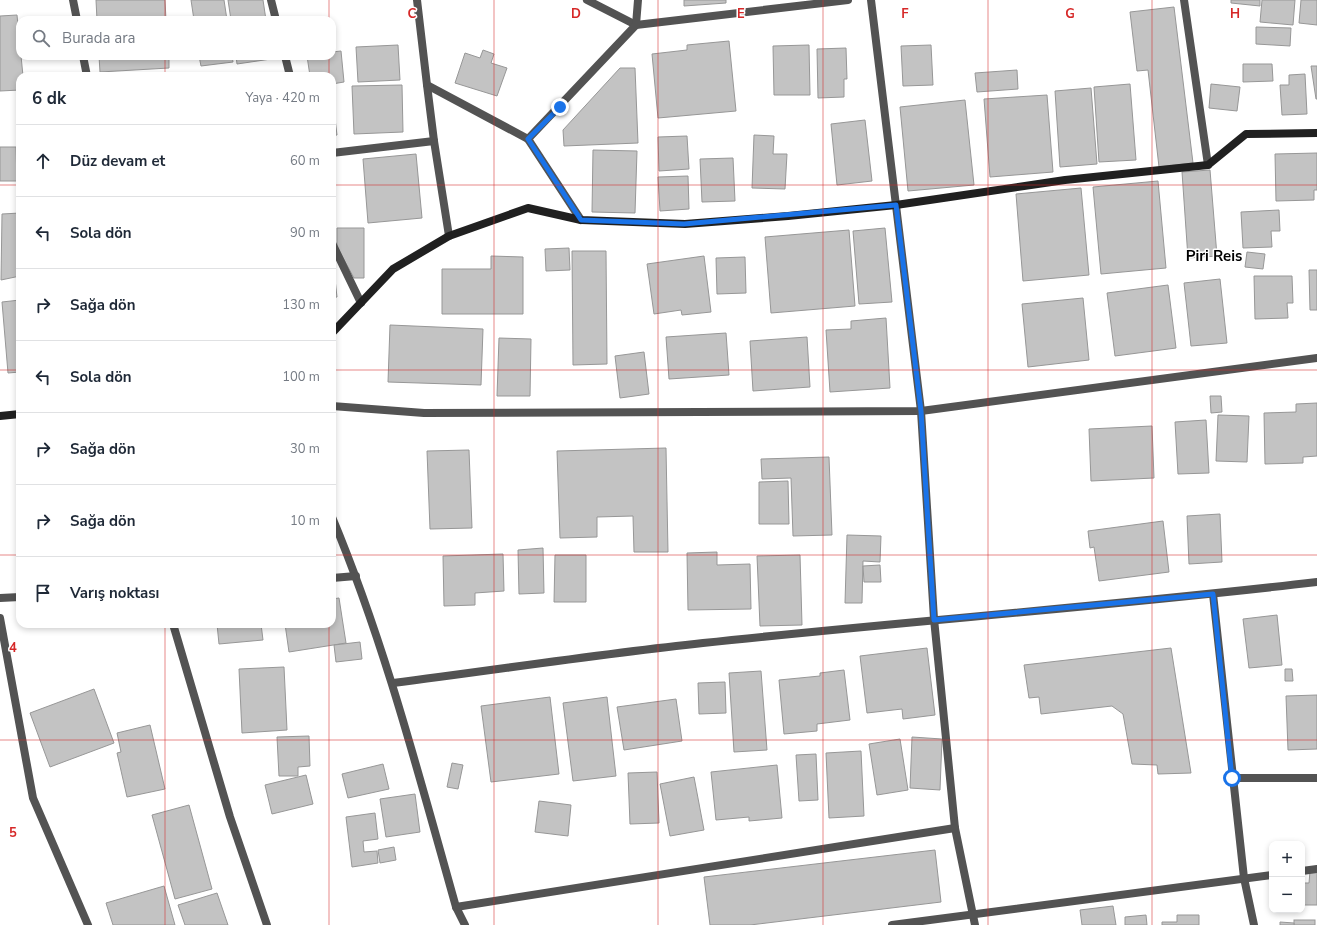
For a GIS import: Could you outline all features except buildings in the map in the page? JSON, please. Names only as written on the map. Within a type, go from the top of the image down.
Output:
[{"type":"street","points":[[73,0],[75,16]]},
{"type":"street","points":[[271,0],[275,16]]},
{"type":"street","points":[[417,0],[434,141],[450,236]]},
{"type":"street","points":[[587,0],[636,25],[848,0]]},
{"type":"street","points":[[528,139],[636,25],[638,0]]},
{"type":"street","points":[[871,0],[921,411],[934,620],[955,828],[975,925]]},
{"type":"street","points":[[1184,0],[1208,165]]},
{"type":"street","points":[[84,60],[86,72]]},
{"type":"street","points":[[286,60],[289,72]]},
{"type":"street","points":[[427,85],[528,139],[581,220]]},
{"type":"street","points":[[336,329],[393,269],[450,236],[528,208],[581,220],[684,224],[896,205],[1065,180],[1208,165],[1246,134],[1317,133]]},
{"type":"street","points":[[336,153],[434,141]]},
{"type":"street","points":[[336,251],[361,303]]},
{"type":"street","points":[[336,406],[424,413],[921,411],[1317,358]]},
{"type":"street","points":[[0,416],[16,414]]},
{"type":"street","points":[[336,528],[356,576],[393,683],[456,907],[466,925]]},
{"type":"street","points":[[336,578],[356,576]]},
{"type":"street","points":[[393,683],[700,643],[1213,594],[1317,582]]},
{"type":"street","points":[[1213,594],[1244,878],[1254,925]]},
{"type":"street","points":[[0,598],[16,597]]},
{"type":"street","points":[[0,618],[33,798],[88,925]]},
{"type":"street","points":[[174,628],[230,817],[267,925]]},
{"type":"street","points":[[1232,778],[1317,778]]},
{"type":"street","points":[[456,907],[955,828]]},
{"type":"street","points":[[1305,871],[1317,869]]},
{"type":"street","points":[[892,925],[1269,874]]},
{"type":"district","name":"Piri Reis","points":[[1214,256]]},
{"type":"route","points":[[560,107],[528,139],[581,220],[684,224],[788,216],[896,205],[921,411],[934,620],[1213,594],[1232,778]]}]
